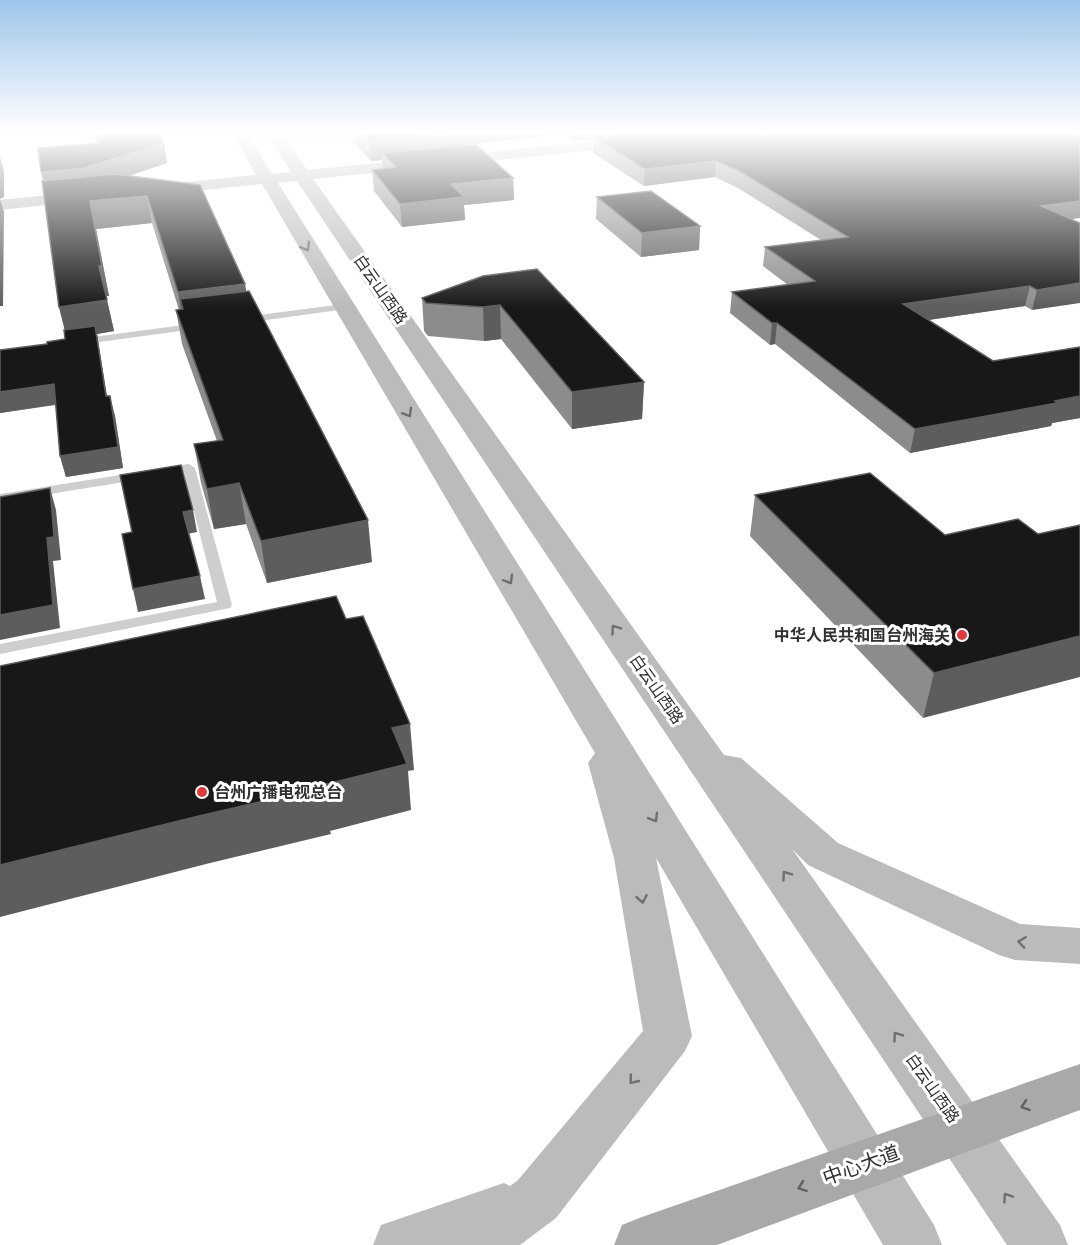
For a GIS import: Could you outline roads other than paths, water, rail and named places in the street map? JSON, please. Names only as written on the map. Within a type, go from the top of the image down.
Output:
[{"type":"main road","points":[[272,191],[914,1245]]},
{"type":"main road","name":"白云山西路","points":[[313,191],[1040,1245]]},
{"type":"main road","points":[[0,205],[104,195]]},
{"type":"main road","points":[[473,1245],[537,1200],[668,1036],[635,858],[595,721]]},
{"type":"main road","points":[[683,728],[823,854],[1015,942],[1080,946]]},
{"type":"main road","name":"中心大道","points":[[642,1245],[1080,1087]]},
{"type":"main road","points":[[401,1245],[537,1200]]},
{"type":"lane","points":[[236,321],[343,307]]},
{"type":"lane","points":[[71,343],[213,324]]},
{"type":"lane","points":[[0,498],[189,468],[225,605],[0,649]]},
{"type":"place","name":"中华人民共和国台州海关","points":[[962,635]]},
{"type":"place","name":"台州广播电视总台","points":[[202,792]]}]
